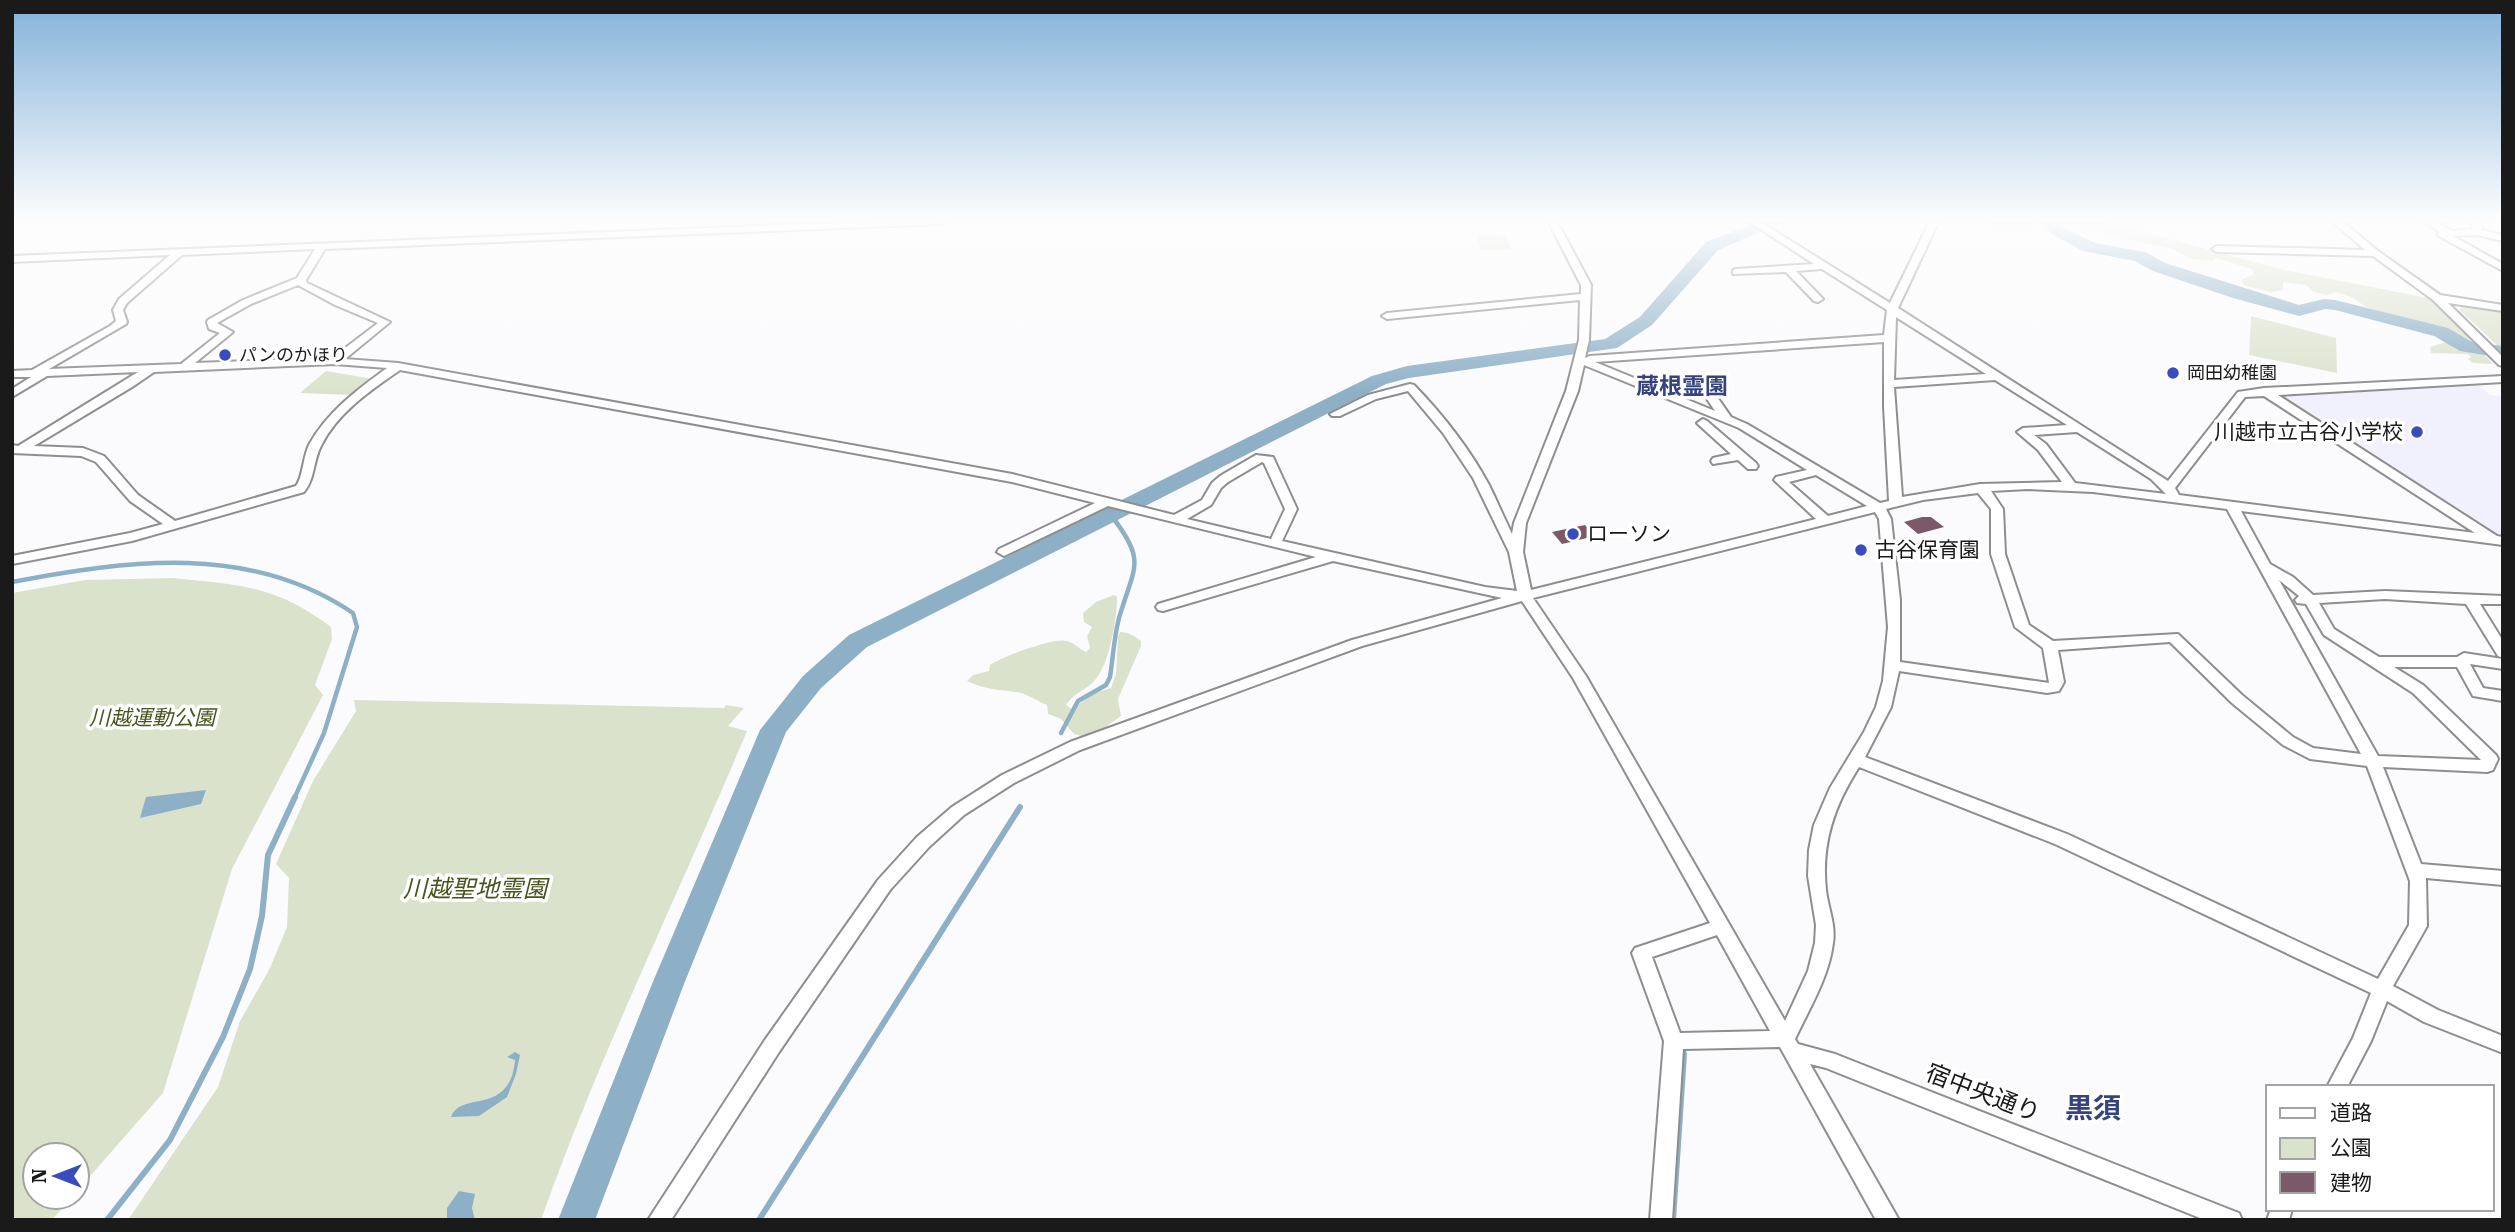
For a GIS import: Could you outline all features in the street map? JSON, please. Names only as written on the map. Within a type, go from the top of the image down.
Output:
[{"type":"street","points":[[12,394],[38,374],[114,328],[122,321],[118,310],[123,301],[149,278]]},
{"type":"street","points":[[1582,278],[1587,296],[1581,360],[1520,523],[1516,552],[1525,596],[1579,676],[1888,1220]]},
{"type":"street","points":[[1798,278],[1818,299]]},
{"type":"street","points":[[1843,278],[2080,428],[2172,494]]},
{"type":"street","points":[[1896,503],[1889,338],[1892,310],[1907,278]]},
{"type":"street","points":[[2410,278],[2437,298],[2502,362]]},
{"type":"street","points":[[184,367],[228,332],[213,327],[212,322],[247,302],[301,280],[309,289],[384,322],[335,360]]},
{"type":"street","points":[[1387,316],[1587,296]]},
{"type":"street","points":[[2437,298],[2503,308]]},
{"type":"street","points":[[1581,360],[1889,338]]},
{"type":"street","points":[[12,374],[335,360],[398,366],[926,460],[1485,591],[1525,596]]},
{"type":"street","points":[[1581,360],[1727,418],[1879,508],[1885,519],[1896,639],[1895,666],[1887,700],[1872,733],[1829,804],[1822,825],[1817,855],[1817,892],[1825,930],[1823,954],[1790,1045]]},
{"type":"street","points":[[12,560],[132,537],[300,489],[305,483],[311,452],[336,417],[358,394],[398,366]]},
{"type":"street","points":[[15,450],[128,385],[150,369]]},
{"type":"street","points":[[1891,384],[1998,376]]},
{"type":"street","points":[[2172,494],[2242,394],[2503,379]]},
{"type":"street","points":[[1336,414],[1372,397],[1410,387],[1442,421],[1457,443],[1479,478],[1506,537],[1516,552]]},
{"type":"street","points":[[2264,391],[2500,543]]},
{"type":"street","points":[[1711,396],[1727,418]]},
{"type":"street","points":[[1727,418],[1703,423],[1752,466]]},
{"type":"street","points":[[2071,486],[2042,447],[2023,432],[2080,428]]},
{"type":"street","points":[[15,450],[83,452],[100,459],[134,498],[173,525]]},
{"type":"street","points":[[1717,461],[1740,456]]},
{"type":"street","points":[[1175,520],[1207,502],[1216,486],[1224,479],[1260,458],[1265,458],[1269,460],[1291,509],[1275,543]]},
{"type":"street","points":[[1818,471],[1780,480],[1826,521]]},
{"type":"street","points":[[659,1220],[767,1053],[865,912],[923,842],[958,811],[1018,773],[1087,741],[1357,643],[1525,596],[1896,503],[1980,488],[2023,484],[2172,494],[2232,507],[2500,543]]},
{"type":"street","points":[[1980,488],[1992,499],[1998,511],[1998,551],[2005,582],[2013,593],[2022,627],[2050,646],[2173,637],[2237,699],[2299,748],[2320,756],[2487,766],[2490,759],[2418,689],[2329,632],[2320,622],[2311,601],[2282,574],[2264,566]]},
{"type":"street","points":[[1004,552],[1107,503]]},
{"type":"street","points":[[2232,507],[2373,761],[2419,881],[2418,926],[2382,989],[2361,1041],[2338,1085]]},
{"type":"street","points":[[1163,607],[1335,556]]},
{"type":"street","points":[[2283,599],[2311,601],[2385,595],[2503,600]]},
{"type":"street","points":[[2470,600],[2503,653]]},
{"type":"street","points":[[1895,666],[2047,688],[2054,687],[2057,682],[2050,646]]},
{"type":"street","points":[[2378,662],[2462,662],[2464,658],[2503,664]]},
{"type":"street","points":[[2462,662],[2478,692],[2503,696]]},
{"type":"street","points":[[1854,759],[2061,839],[2382,989],[2431,1016],[2503,1045]]},
{"type":"street","points":[[2416,870],[2503,878]]},
{"type":"street","points":[[1661,1220],[1674,1041],[1641,953],[1722,926]]},
{"type":"street","name":"宿中央通り","points":[[1674,1041],[1790,1045],[2231,1220]]},
{"type":"shaded area","name":"川越市立古谷小学校","points":[[2476,383],[2490,395],[2503,396],[2503,535],[2492,534],[2272,392]]},
{"type":"green space","points":[[2328,278],[2428,298],[2437,303],[2493,364],[2473,363],[2468,359],[2471,357],[2468,354],[2431,353],[2430,347],[2446,342],[2446,338],[2434,328],[2366,307],[2353,298],[2336,292],[2327,295],[2314,292],[2306,285],[2283,282],[2283,290],[2272,292],[2245,286],[2241,280]]},
{"type":"green space","points":[[2464,305],[2503,310],[2503,351],[2459,310]]},
{"type":"green space","points":[[2251,316],[2336,338],[2337,373],[2249,355]]},
{"type":"green space","points":[[326,371],[373,379],[352,395],[300,393]]},
{"type":"green space","name":"川越運動公園","points":[[173,578],[256,589],[311,613],[331,627],[332,639],[315,685],[323,695],[232,869],[163,1093],[91,1175],[91,1141],[21,1141],[21,1211],[60,1211],[52,1220],[12,1220],[12,593],[85,580]]},
{"type":"green space","points":[[1114,595],[1117,597],[1116,616],[1105,663],[1095,680],[1066,705],[1072,709],[1094,693],[1111,688],[1116,674],[1120,632],[1139,639],[1141,646],[1118,699],[1121,716],[1100,731],[1081,736],[1074,734],[1061,719],[1048,714],[1047,705],[1027,695],[967,681],[973,675],[989,671],[990,665],[1005,657],[1051,642],[1069,642],[1086,652],[1090,648],[1087,636],[1092,627],[1084,622],[1083,613],[1096,602]]},
{"type":"green space","name":"川越聖地霊園","points":[[354,700],[724,708],[726,705],[744,708],[728,726],[747,731],[614,1035],[541,1220],[128,1220],[218,1087],[240,1021],[269,970],[287,927],[289,878],[276,864],[313,781],[356,711]]},
{"type":"water","points":[[206,790],[201,804],[140,818],[146,797]]},
{"type":"water","points":[[515,1052],[520,1055],[507,1097],[479,1116],[451,1117],[456,1109],[495,1096],[504,1089],[511,1078],[515,1060],[507,1057]]},
{"type":"water","points":[[459,1191],[475,1194],[472,1208],[475,1220],[447,1219],[447,1208]]},
{"type":"building","points":[[1931,517],[1944,527],[1918,534],[1904,522]]},
{"type":"building","name":"ローソン","points":[[1585,525],[1595,536],[1562,544],[1552,532]]},
{"type":"waterway","points":[[576,1220],[668,984],[773,730],[822,671],[858,641],[1379,380],[1407,372],[1610,344],[1646,321],[1682,278]]},
{"type":"waterway","points":[[2193,278],[2299,311],[2324,304],[2335,305],[2441,332],[2467,347],[2503,352]]},
{"type":"waterway","points":[[1061,733],[1078,701],[1106,685],[1110,677],[1117,625],[1133,575],[1134,554],[1130,543],[1110,514]]},
{"type":"waterway","points":[[12,582],[100,568],[187,563],[230,567],[273,576],[314,591],[353,613],[357,627],[324,733],[294,799]]},
{"type":"waterway","points":[[107,1220],[170,1140],[223,1037],[250,969],[262,916],[268,855],[295,797]]},
{"type":"waterway","points":[[759,1220],[1020,807]]},
{"type":"waterway","points":[[1673,1220],[1684,1054],[1681,1047]]},
{"type":"place","name":"パンのかほり","points":[[225,355]]},
{"type":"place","name":"岡田幼稚園","points":[[2173,373]]},
{"type":"place","name":"川越市立古谷小学校","points":[[2417,432]]},
{"type":"place","name":"ローソン","points":[[1573,534]]},
{"type":"place","name":"古谷保育園","points":[[1861,550]]},
{"type":"district","name":"蔵根霊園","points":[[1682,386]]},
{"type":"district","name":"黒須","points":[[2093,1108]]}]
